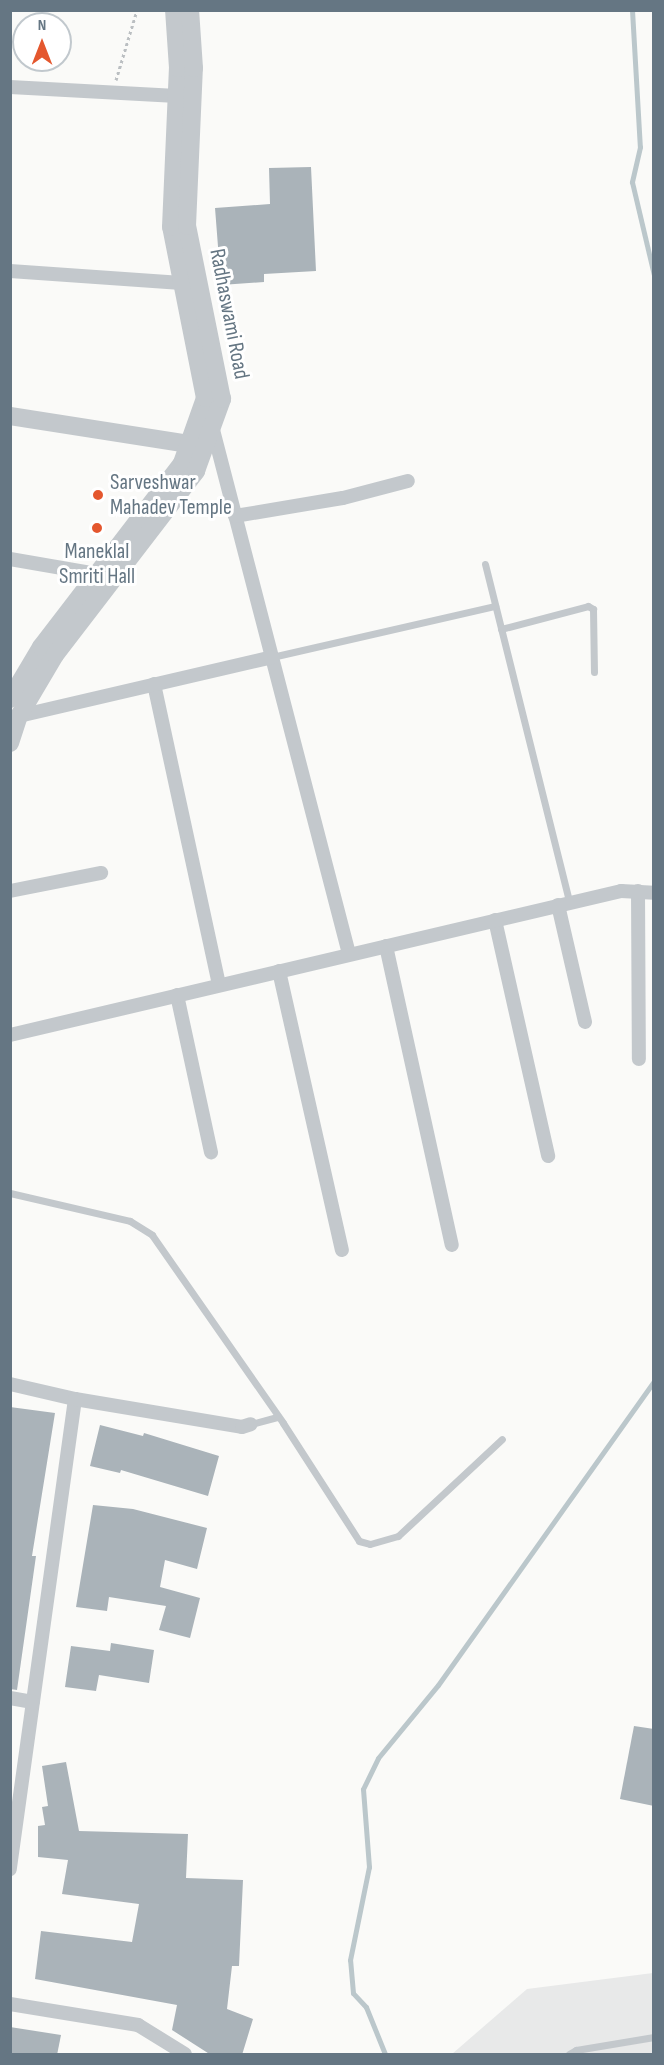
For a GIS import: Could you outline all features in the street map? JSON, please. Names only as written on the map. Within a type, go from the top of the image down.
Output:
[{"type":"street","name":"Radhaswami Road","points":[[11,696],[41,646],[182,463],[205,398],[171,227],[177,96],[174,10]]},
{"type":"street","name":"Radhaswami Road","points":[[10,743],[19,716],[55,655],[196,471],[222,399],[187,226],[194,68],[190,10]]},
{"type":"street","points":[[10,87],[177,96]]},
{"type":"street","points":[[10,271],[182,283]]},
{"type":"street","points":[[10,416],[189,444]]},
{"type":"street","points":[[212,426],[349,954]]},
{"type":"street","points":[[235,516],[343,498],[408,481]]},
{"type":"street","points":[[10,559],[97,574]]},
{"type":"street","points":[[19,716],[272,657]]},
{"type":"street","points":[[153,684],[219,985]]},
{"type":"street","points":[[10,891],[101,873]]},
{"type":"street","points":[[10,1035],[621,891],[654,893]]},
{"type":"street","points":[[638,891],[639,1059]]},
{"type":"street","points":[[563,904],[585,1022]]},
{"type":"street","points":[[495,920],[548,1156]]},
{"type":"street","points":[[386,946],[452,1245]]},
{"type":"street","points":[[279,971],[342,1250]]},
{"type":"street","points":[[177,995],[211,1152]]},
{"type":"street","points":[[10,1384],[75,1399],[242,1427],[251,1424]]},
{"type":"street","points":[[10,1870],[75,1399]]},
{"type":"street","points":[[10,1698],[33,1702]]},
{"type":"street","points":[[10,2004],[138,2025],[185,2055]]},
{"type":"lane","points":[[485,564],[563,904]]},
{"type":"lane","points":[[272,657],[495,606]]},
{"type":"lane","points":[[501,629],[588,606],[593,609],[594,672]]},
{"type":"lane","points":[[10,1193],[130,1221],[152,1235],[278,1417],[359,1541],[370,1544],[398,1536],[502,1439]]},
{"type":"lane","points":[[251,1424],[278,1417]]},
{"type":"lane","points":[[569,2055],[576,2050],[654,2037]]},
{"type":"path","points":[[112,93],[137,10]]},
{"type":"shaded area","points":[[653,1973],[653,2054],[452,2054],[527,1989]]},
{"type":"building","points":[[311,167],[316,271],[264,274],[264,282],[221,285],[215,208],[270,204],[269,168]]},
{"type":"building","points":[[10,1407],[55,1413],[32,1556],[36,1556],[17,1690],[10,1689]]},
{"type":"building","points":[[100,1425],[143,1436],[144,1433],[219,1456],[208,1496],[121,1470],[120,1473],[90,1466]]},
{"type":"building","points":[[93,1505],[133,1509],[207,1528],[197,1569],[165,1560],[160,1587],[200,1598],[190,1638],[159,1630],[166,1606],[109,1597],[107,1611],[76,1607]]},
{"type":"building","points":[[111,1643],[154,1650],[149,1683],[99,1675],[96,1691],[65,1687],[71,1646],[110,1651]]},
{"type":"building","points":[[634,1726],[654,1729],[654,1806],[620,1799]]},
{"type":"building","points":[[66,1762],[79,1831],[188,1834],[186,1878],[243,1880],[239,1966],[232,1966],[227,2009],[253,2019],[242,2055],[211,2055],[172,2030],[177,2005],[35,1979],[41,1931],[132,1942],[139,1904],[62,1894],[68,1860],[38,1857],[38,1826],[45,1825],[42,1807],[48,1806],[42,1766]]},
{"type":"building","points":[[10,2027],[61,2035],[57,2055],[10,2055]]},
{"type":"waterway","points":[[632,10],[640,147],[632,182],[654,275]]},
{"type":"waterway","points":[[385,2054],[366,2007],[353,1993],[350,1960],[369,1867],[363,1789],[378,1758],[438,1685],[654,1381]]},
{"type":"place","name":"Sarveshwar Mahadev Temple","points":[[98,495]]},
{"type":"place","name":"Maneklal Smriti Hall","points":[[97,528]]}]
